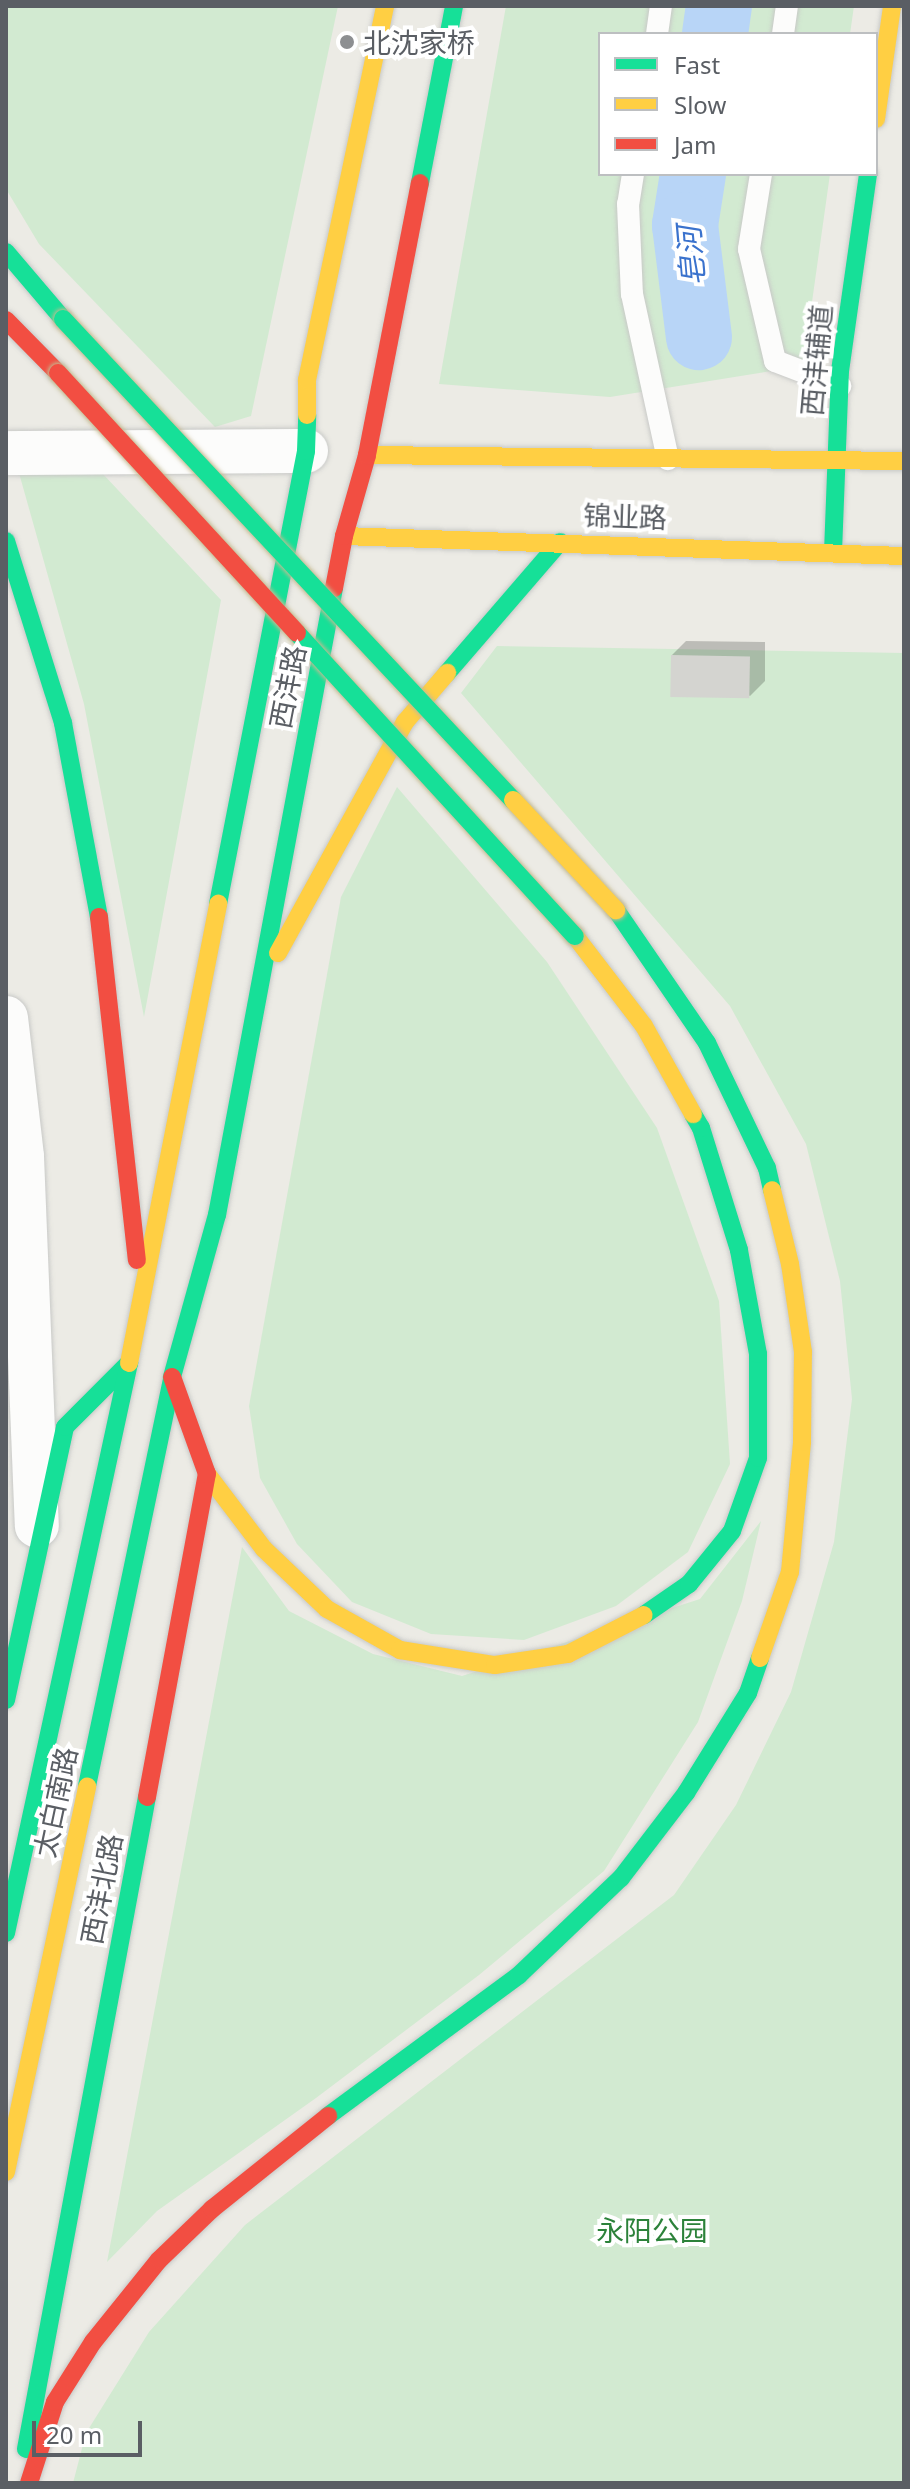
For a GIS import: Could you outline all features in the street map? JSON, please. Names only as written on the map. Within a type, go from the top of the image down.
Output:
[{"type":"main road","name":"西沣路","points":[[129,1363],[306,451],[307,380],[385,6]]},
{"type":"main road","name":"西沣路","points":[[172,1377],[217,1215],[344,536],[367,455],[454,6]]},
{"type":"main road","points":[[878,105],[892,6]]},
{"type":"main road","name":"西沣辅道","points":[[833,552],[840,386],[868,176]]},
{"type":"main road","points":[[6,252],[63,319],[616,910],[707,1043],[767,1168],[790,1264],[803,1367],[802,1442],[790,1572],[748,1693],[686,1793],[621,1878],[519,1975],[298,2138],[212,2209],[159,2260],[93,2342],[55,2402],[29,2483]]},
{"type":"main road","points":[[6,320],[575,936],[644,1026],[701,1128],[739,1250],[758,1354],[758,1458],[732,1531],[689,1584],[631,1624],[568,1654],[495,1665],[400,1650],[327,1609],[264,1549],[207,1474],[172,1377]]},
{"type":"main road","name":"锦业路","points":[[367,455],[904,461]]},
{"type":"main road","name":"锦业路","points":[[344,536],[904,556]]},
{"type":"main road","points":[[6,541],[63,723],[96,887],[142,1301]]},
{"type":"main road","points":[[260,986],[405,722],[560,542]]},
{"type":"main road","points":[[6,1700],[65,1427],[129,1363]]},
{"type":"main road","name":"太白南路","points":[[6,1933],[129,1363]]},
{"type":"main road","name":"太白南路","points":[[6,2172],[172,1377]]},
{"type":"main road","name":"西沣北路","points":[[19,2483],[207,1474]]},
{"type":"street","points":[[9,453],[306,451]]},
{"type":"street","points":[[6,1018],[22,1157],[39,1550]]},
{"type":"lane","points":[[657,32],[661,6]]},
{"type":"lane","points":[[783,32],[787,6]]},
{"type":"lane","points":[[633,176],[628,204],[632,294],[668,459]]},
{"type":"lane","points":[[761,176],[749,249],[775,361],[840,386]]},
{"type":"green space","points":[[6,6],[338,6],[251,416],[215,427],[39,244],[6,189]]},
{"type":"green space","points":[[506,6],[854,6],[850,32],[598,32],[598,176],[830,176],[803,366],[610,397],[439,384]]},
{"type":"green space","points":[[19,473],[103,474],[221,600],[144,1017],[84,704]]},
{"type":"green space","name":"永阳公园","points":[[497,646],[904,653],[904,2483],[73,2483],[86,2433],[149,2332],[245,2225],[674,1895],[736,1805],[791,1692],[834,1542],[852,1399],[840,1281],[806,1144],[730,1006],[461,693]]},
{"type":"green space","points":[[397,787],[547,962],[657,1128],[719,1301],[730,1464],[688,1552],[616,1606],[524,1640],[431,1634],[352,1602],[297,1544],[260,1478],[249,1406],[341,897]]},
{"type":"green space","points":[[761,1521],[742,1601],[698,1722],[604,1871],[479,1975],[316,2098],[157,2211],[107,2262],[242,1547],[289,1611],[373,1654],[462,1676],[700,1599]]},
{"type":"building","points":[[671,655],[750,656],[749,698],[670,697]]},
{"type":"waterway","name":"皂河","points":[[715,32],[719,6]]},
{"type":"waterway","name":"皂河","points":[[693,176],[685,225],[699,337]]},
{"type":"traffic: fast","points":[[420,183],[454,6]]},
{"type":"traffic: fast","points":[[833,552],[840,371],[868,176]]},
{"type":"traffic: fast","points":[[6,252],[63,319]]},
{"type":"traffic: fast","points":[[63,319],[513,800]]},
{"type":"traffic: fast","points":[[218,904],[306,451],[307,415]]},
{"type":"traffic: fast","points":[[6,541],[63,723],[99,917]]},
{"type":"traffic: fast","points":[[447,673],[560,542]]},
{"type":"traffic: fast","points":[[172,1377],[217,1215],[334,588]]},
{"type":"traffic: fast","points":[[297,633],[575,936]]},
{"type":"traffic: fast","points":[[616,910],[707,1043],[767,1168],[772,1190]]},
{"type":"traffic: fast","points":[[644,1615],[689,1584],[732,1531],[758,1458],[758,1354],[739,1250],[701,1128],[693,1114]]},
{"type":"traffic: fast","points":[[6,1700],[65,1427],[129,1363]]},
{"type":"traffic: fast","points":[[6,1933],[129,1363]]},
{"type":"traffic: fast","points":[[87,1786],[172,1379]]},
{"type":"traffic: fast","points":[[328,2116],[519,1975],[621,1878],[686,1793],[748,1693],[760,1658]]},
{"type":"traffic: fast","points":[[26,2449],[147,1797]]},
{"type":"traffic: slow","points":[[307,415],[307,380],[385,6]]},
{"type":"traffic: slow","points":[[878,105],[892,6]]},
{"type":"traffic: slow","points":[[367,455],[904,461]]},
{"type":"traffic: slow","points":[[344,536],[904,556]]},
{"type":"traffic: slow","points":[[278,953],[405,722],[447,673]]},
{"type":"traffic: slow","points":[[513,800],[616,910]]},
{"type":"traffic: slow","points":[[129,1363],[218,904]]},
{"type":"traffic: slow","points":[[575,936],[644,1026],[693,1114]]},
{"type":"traffic: slow","points":[[760,1658],[790,1572],[802,1442],[803,1352],[790,1264],[772,1190]]},
{"type":"traffic: slow","points":[[207,1474],[264,1549],[327,1609],[400,1650],[495,1665],[568,1654],[644,1615]]},
{"type":"traffic: slow","points":[[6,2172],[87,1786]]},
{"type":"traffic: jam","points":[[334,588],[344,536],[367,455],[420,183]]},
{"type":"traffic: jam","points":[[6,320],[58,373]]},
{"type":"traffic: jam","points":[[58,373],[297,633]]},
{"type":"traffic: jam","points":[[99,917],[137,1260]]},
{"type":"traffic: jam","points":[[147,1797],[207,1474],[172,1377]]},
{"type":"traffic: jam","points":[[29,2483],[55,2402],[93,2342],[159,2260],[212,2209],[328,2116]]},
{"type":"place","name":"北沈家桥","points":[[347,42]]}]
